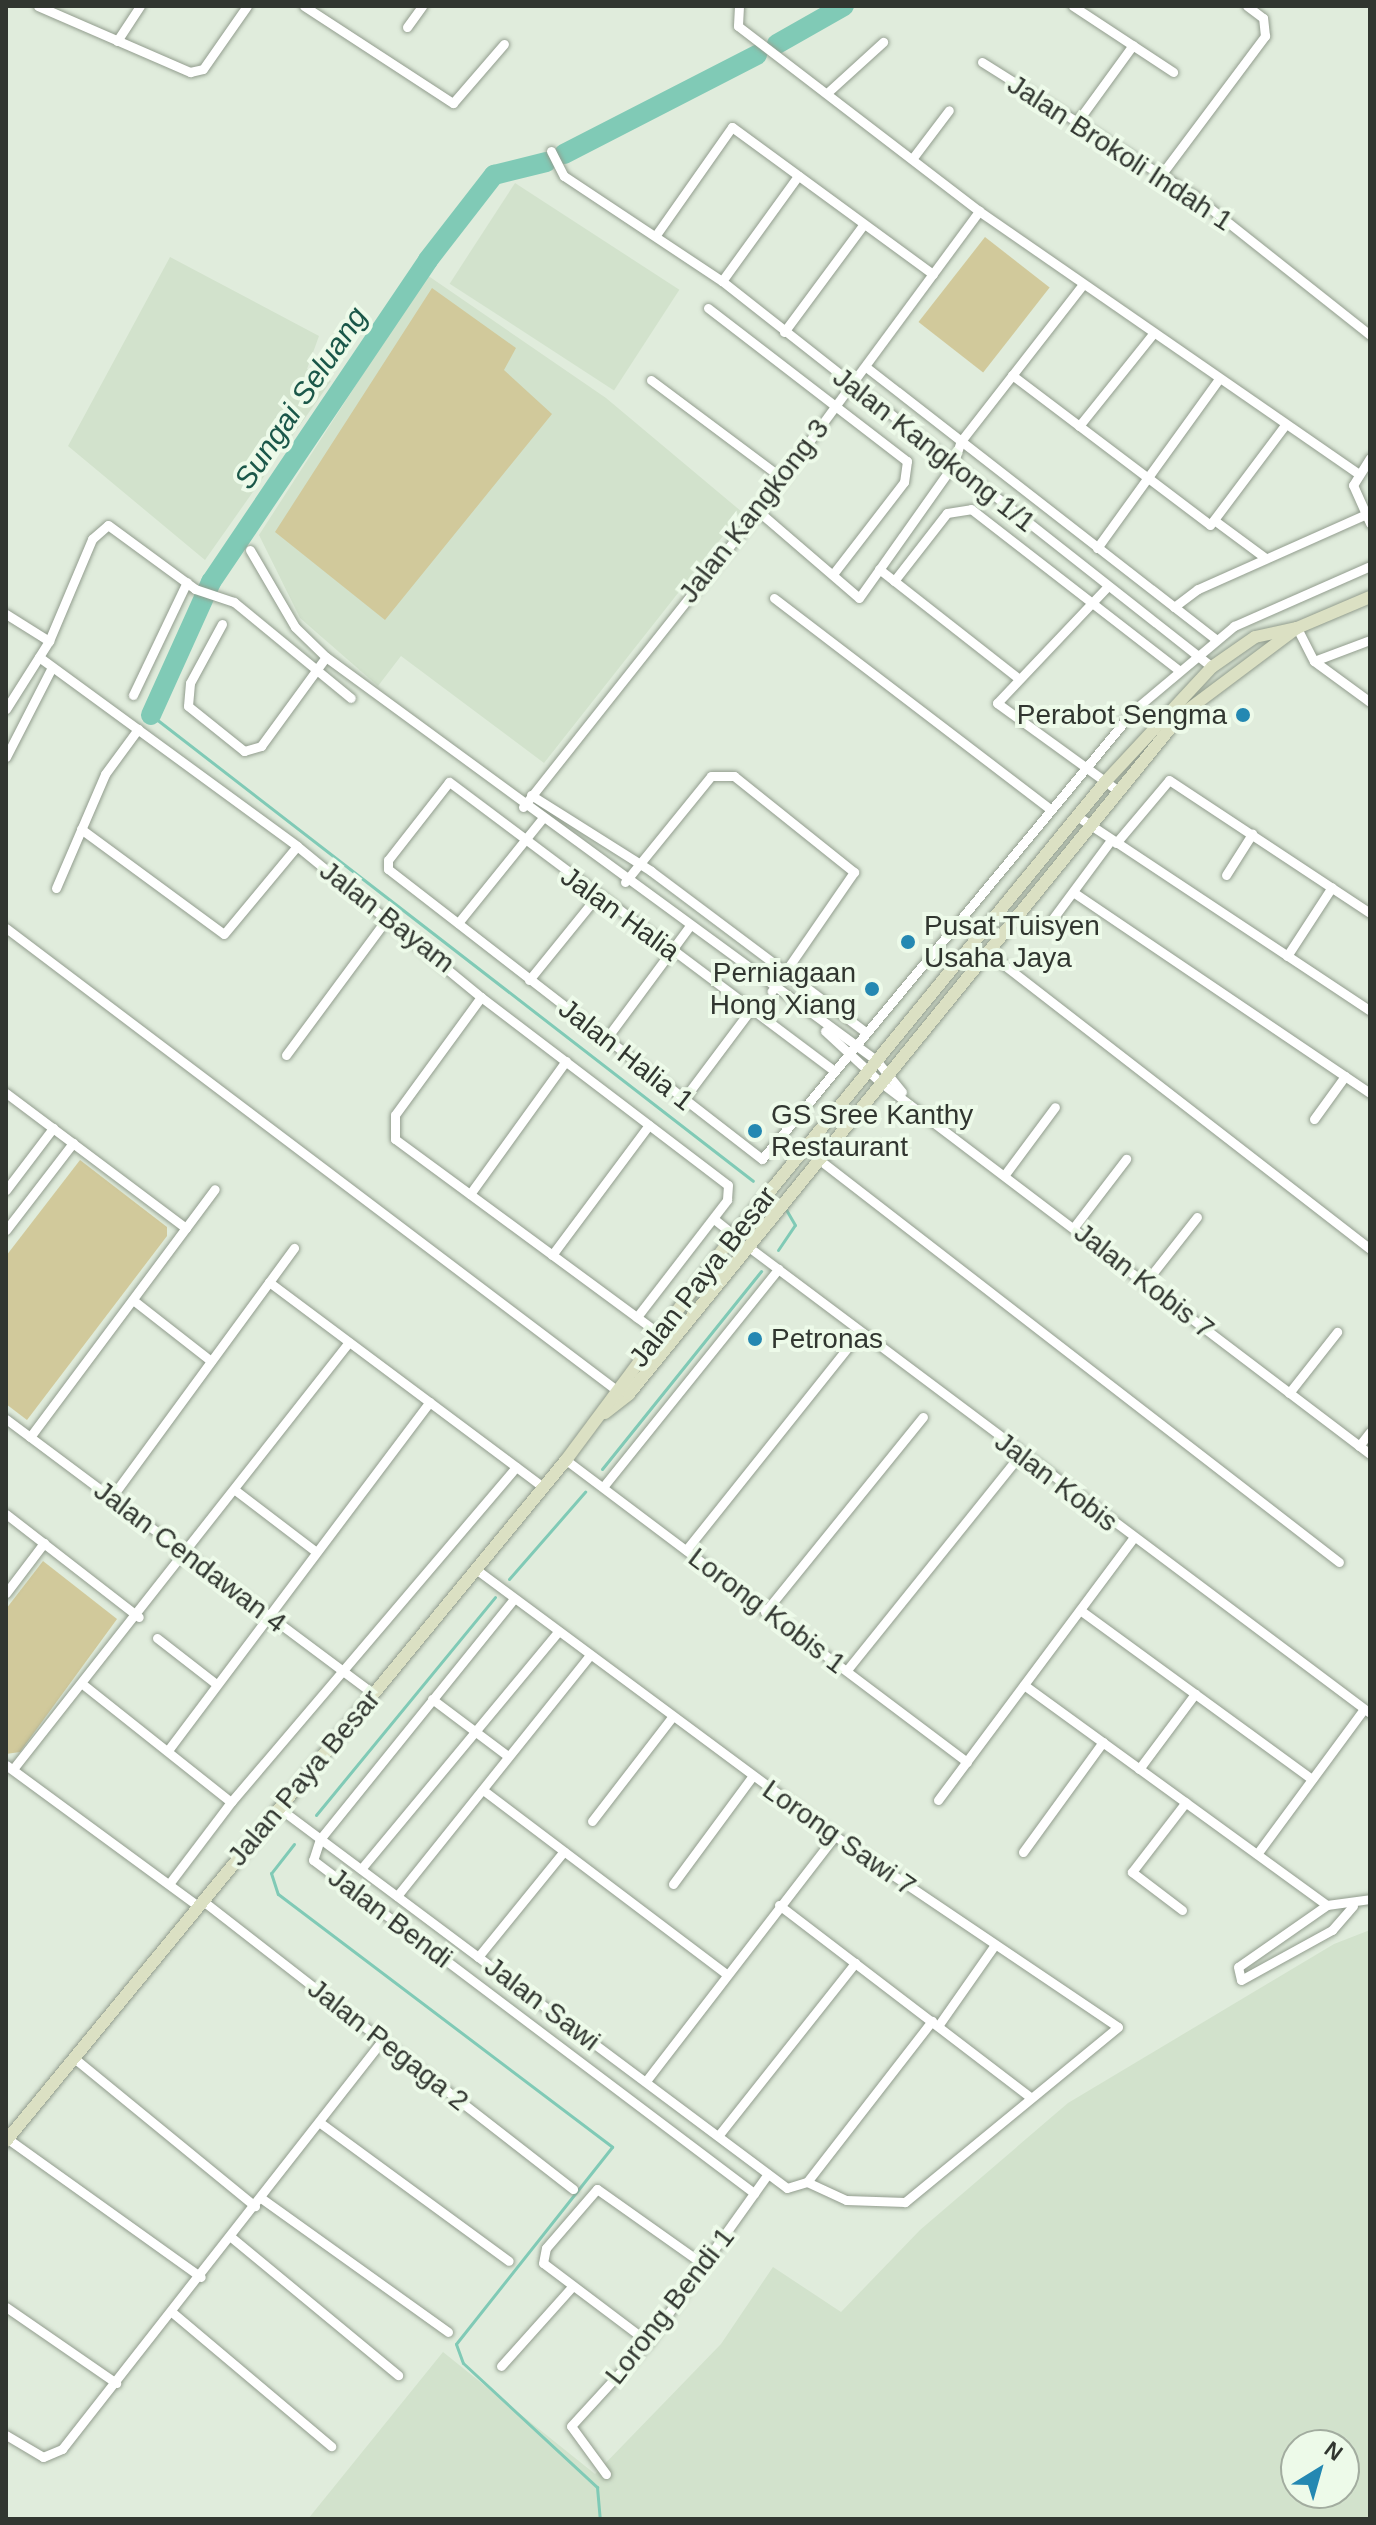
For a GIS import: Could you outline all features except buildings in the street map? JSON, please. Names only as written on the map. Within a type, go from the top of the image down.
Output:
[{"type":"street","points":[[38,6],[190,72],[203,69],[247,6]]},
{"type":"street","points":[[117,41],[140,6]]},
{"type":"street","points":[[304,6],[453,103],[504,44]]},
{"type":"street","points":[[407,27],[422,6]]},
{"type":"street","points":[[739,6],[734,21],[979,211],[1081,287],[1358,473]]},
{"type":"street","points":[[1073,6],[1173,72]]},
{"type":"street","points":[[1161,175],[1265,36],[1265,25],[1247,6]]},
{"type":"street","points":[[827,93],[883,42]]},
{"type":"street","points":[[1077,122],[1133,45]]},
{"type":"street","name":"Jalan Brokoli Indah 1","points":[[982,62],[1161,175],[1370,335]]},
{"type":"street","points":[[912,159],[949,110]]},
{"type":"street","points":[[656,235],[732,127],[933,274]]},
{"type":"street","name":"Jalan Kangkong 1/1","points":[[551,151],[557,166],[722,281],[851,386],[1212,667]]},
{"type":"street","points":[[722,281],[798,176]]},
{"type":"street","name":"Jalan Kangkong 3","points":[[523,807],[758,511],[979,211]]},
{"type":"street","points":[[784,332],[864,224]]},
{"type":"street","points":[[758,511],[834,573],[859,598],[953,465],[961,441],[1081,287]]},
{"type":"street","points":[[708,308],[907,461],[904,482],[834,573]]},
{"type":"street","points":[[1079,426],[1152,335]]},
{"type":"street","points":[[866,367],[1215,639]]},
{"type":"street","points":[[1012,375],[1147,479],[1264,557]]},
{"type":"street","points":[[651,380],[782,478]]},
{"type":"street","points":[[1097,548],[1218,380]]},
{"type":"street","points":[[1212,522],[1285,425]]},
{"type":"street","points":[[1174,607],[1264,557],[1367,519],[1353,495],[1358,473],[1370,458]]},
{"type":"street","points":[[894,581],[947,513],[971,509],[1177,669]]},
{"type":"street","points":[[6,709],[49,641],[92,539],[108,525],[191,585],[234,602],[351,698]]},
{"type":"street","points":[[250,550],[295,627],[326,657],[772,991],[823,1028],[854,1044],[871,1066]]},
{"type":"street","name":"Jalan Halia 1","points":[[387,864],[529,980],[762,1159],[1083,767],[1177,669],[1194,653],[1267,608],[1370,566]]},
{"type":"street","points":[[879,569],[1018,678]]},
{"type":"street","points":[[133,695],[191,585]]},
{"type":"street","points":[[1108,586],[997,703],[1117,790]]},
{"type":"street","name":"Jalan Paya Besar","points":[[602,1415],[615,1389],[658,1333],[871,1066],[1106,781],[1212,667],[1255,637],[1297,628],[1370,597]]},
{"type":"street","points":[[774,598],[1049,808]]},
{"type":"street","points":[[6,614],[49,641]]},
{"type":"street","points":[[222,624],[190,683],[188,706],[236,749],[261,746],[326,657]]},
{"type":"street","points":[[1297,628],[1314,661],[1370,702]]},
{"type":"street","name":"Jalan Paya Besar","points":[[7,2140],[602,1415],[671,1343],[746,1245],[1117,790],[1200,695],[1297,628]]},
{"type":"street","points":[[1314,661],[1370,640]]},
{"type":"street","name":"Jalan Bayam","points":[[39,657],[297,846],[388,917],[481,997],[728,1185],[714,1219]]},
{"type":"street","points":[[6,757],[52,667]]},
{"type":"street","points":[[56,888],[105,774],[138,729]]},
{"type":"street","points":[[625,882],[711,776],[734,776],[854,872],[772,991]]},
{"type":"street","points":[[1051,921],[1113,842],[1169,780],[1370,913]]},
{"type":"street","name":"Jalan Halia","points":[[387,864],[449,782],[523,844],[833,1070]]},
{"type":"street","points":[[531,795],[640,865],[785,969],[864,1031]]},
{"type":"street","points":[[1077,816],[1370,1011]]},
{"type":"street","points":[[458,923],[541,820]]},
{"type":"street","points":[[81,829],[224,934],[297,846]]},
{"type":"street","points":[[1226,875],[1252,834]]},
{"type":"street","points":[[1287,956],[1332,887]]},
{"type":"street","points":[[1073,892],[1370,1093]]},
{"type":"street","points":[[529,980],[597,896]]},
{"type":"street","points":[[286,1055],[388,917]]},
{"type":"street","points":[[6,928],[615,1389]]},
{"type":"street","points":[[606,1039],[688,928]]},
{"type":"street","points":[[986,951],[1370,1249]]},
{"type":"street","points":[[481,997],[392,1127],[395,1139],[671,1343]]},
{"type":"street","points":[[683,1100],[751,1009]]},
{"type":"street","points":[[823,1028],[846,1054],[884,1076]]},
{"type":"street","points":[[470,1194],[566,1061]]},
{"type":"street","name":"Jalan Kobis 7","points":[[884,1076],[1145,1283],[1370,1454]]},
{"type":"street","points":[[1314,1119],[1345,1076]]},
{"type":"street","points":[[6,1093],[186,1228]]},
{"type":"street","points":[[1006,1173],[1055,1107]]},
{"type":"street","points":[[552,1255],[649,1125]]},
{"type":"street","points":[[6,1190],[53,1128]]},
{"type":"street","points":[[6,1230],[10,1219],[73,1143]]},
{"type":"street","points":[[817,1158],[1339,1562]]},
{"type":"street","points":[[1074,1227],[1126,1159]]},
{"type":"street","points":[[30,1437],[215,1189]]},
{"type":"street","points":[[1145,1283],[1197,1217]]},
{"type":"street","points":[[637,1317],[714,1219],[734,1235]]},
{"type":"street","name":"Jalan Kobis","points":[[746,1245],[1132,1540],[1367,1711]]},
{"type":"street","points":[[111,1498],[294,1248]]},
{"type":"street","points":[[603,1487],[778,1269]]},
{"type":"street","points":[[269,1282],[543,1487]]},
{"type":"street","points":[[133,1300],[211,1361]]},
{"type":"street","points":[[686,1550],[860,1332]]},
{"type":"street","points":[[1289,1393],[1337,1332]]},
{"type":"street","points":[[10,1767],[85,1686],[349,1342]]},
{"type":"street","points":[[169,1749],[266,1615],[430,1402]]},
{"type":"street","points":[[765,1612],[923,1417]]},
{"type":"street","name":"Jalan Cendawan 4","points":[[6,1419],[374,1694]]},
{"type":"street","points":[[1359,1446],[1370,1432]]},
{"type":"street","points":[[847,1670],[1020,1455]]},
{"type":"street","name":"Lorong Kobis 1","points":[[566,1460],[967,1762]]},
{"type":"street","points":[[169,1884],[231,1802],[516,1467]]},
{"type":"street","points":[[235,1490],[315,1551]]},
{"type":"street","points":[[6,1514],[139,1617]]},
{"type":"street","points":[[938,1800],[1132,1540]]},
{"type":"street","points":[[6,1593],[44,1543]]},
{"type":"street","name":"Lorong Sawi 7","points":[[477,1570],[752,1777],[994,1946],[1118,2027],[1029,2096]]},
{"type":"street","points":[[320,1839],[513,1600]]},
{"type":"street","points":[[1080,1610],[1312,1779]]},
{"type":"street","points":[[361,1869],[557,1633]]},
{"type":"street","points":[[157,1638],[216,1684]]},
{"type":"street","points":[[397,1896],[589,1656]]},
{"type":"street","points":[[1024,1685],[1327,1905],[1353,1906],[1370,1899]]},
{"type":"street","points":[[85,1686],[169,1749],[231,1802]]},
{"type":"street","points":[[1139,1769],[1195,1694]]},
{"type":"street","points":[[432,1699],[508,1756]]},
{"type":"street","points":[[1257,1854],[1367,1711]]},
{"type":"street","points":[[592,1821],[672,1717]]},
{"type":"street","points":[[1023,1852],[1103,1742]]},
{"type":"street","name":"Jalan Pegaga 2","points":[[10,1767],[201,1904],[573,2189]]},
{"type":"street","points":[[673,1884],[752,1777]]},
{"type":"street","points":[[483,1790],[725,1973]]},
{"type":"street","points":[[1182,1910],[1132,1872],[1186,1802]]},
{"type":"street","name":"Jalan Sawi","points":[[279,1808],[787,2188],[807,2182]]},
{"type":"street","points":[[646,2081],[725,1973],[835,1836]]},
{"type":"street","name":"Jalan Bendi","points":[[320,1839],[311,1853],[330,1874],[754,2193]]},
{"type":"street","points":[[478,1957],[564,1851]]},
{"type":"street","points":[[779,1905],[935,2024],[1029,2096],[905,2202],[846,2200],[807,2182],[935,2024],[994,1946]]},
{"type":"street","points":[[1327,1905],[1238,1967],[1241,1980],[1332,1930],[1353,1906]]},
{"type":"street","points":[[718,2136],[855,1963]]},
{"type":"street","points":[[6,2435],[50,2457],[173,2313],[381,2042]]},
{"type":"street","points":[[74,2058],[258,2202],[448,2332]]},
{"type":"street","points":[[319,2122],[509,2261]]},
{"type":"street","points":[[7,2140],[201,2277]]},
{"type":"street","name":"Lorong Bendi 1","points":[[606,2474],[571,2426],[648,2342],[768,2174]]},
{"type":"street","points":[[648,2342],[572,2287],[541,2258],[591,2193],[604,2191],[703,2264]]},
{"type":"street","points":[[231,2237],[398,2375]]},
{"type":"street","points":[[501,2366],[572,2287]]},
{"type":"street","points":[[6,2307],[116,2383]]},
{"type":"street","points":[[173,2313],[331,2446]]},
{"type":"shaded area","points":[[515,183],[679,290],[614,390],[450,284]]},
{"type":"shaded area","points":[[985,237],[1050,287],[983,373],[919,322]]},
{"type":"shaded area","points":[[170,257],[319,336],[307,369],[331,381],[205,560],[68,446]]},
{"type":"shaded area","points":[[427,275],[606,398],[742,512],[544,763],[401,656],[378,686],[300,618],[259,535]]},
{"type":"shaded area","points":[[432,288],[516,348],[504,370],[552,414],[385,620],[275,532]]},
{"type":"shaded area","points":[[80,1160],[167,1227],[167,1236],[27,1420],[6,1404],[6,1256]]},
{"type":"shaded area","points":[[43,1561],[117,1619],[20,1752],[6,1754],[6,1609]]},
{"type":"shaded area","points":[[1370,1930],[1370,2519],[308,2519],[443,2352],[595,2474],[721,2344],[773,2267],[841,2312],[920,2230],[1068,2103],[1334,1944]]},
{"type":"waterway","name":"Sungai Seluang","points":[[777,44],[844,6]]},
{"type":"waterway","name":"Sungai Seluang","points":[[564,154],[757,55]]},
{"type":"waterway","name":"Sungai Seluang","points":[[151,715],[211,582],[428,260],[494,175],[546,162]]},
{"type":"waterway","points":[[151,715],[753,1181]]},
{"type":"waterway","points":[[778,1250],[795,1225],[785,1208]]},
{"type":"waterway","points":[[602,1469],[761,1271]]},
{"type":"waterway","points":[[509,1579],[585,1492]]},
{"type":"waterway","points":[[316,1815],[495,1597]]},
{"type":"waterway","points":[[294,1844],[271,1873],[278,1894],[612,2147],[456,2344],[463,2363],[597,2487],[600,2519]]},
{"type":"place","name":"Perabot Sengma","points":[[1243,715]]},
{"type":"place","name":"Pusat Tuisyen Usaha Jaya","points":[[908,942]]},
{"type":"place","name":"Perniagaan Hong Xiang","points":[[872,989]]},
{"type":"place","name":"GS Sree Kanthy Restaurant","points":[[755,1131]]},
{"type":"place","name":"Petronas","points":[[755,1339]]}]
